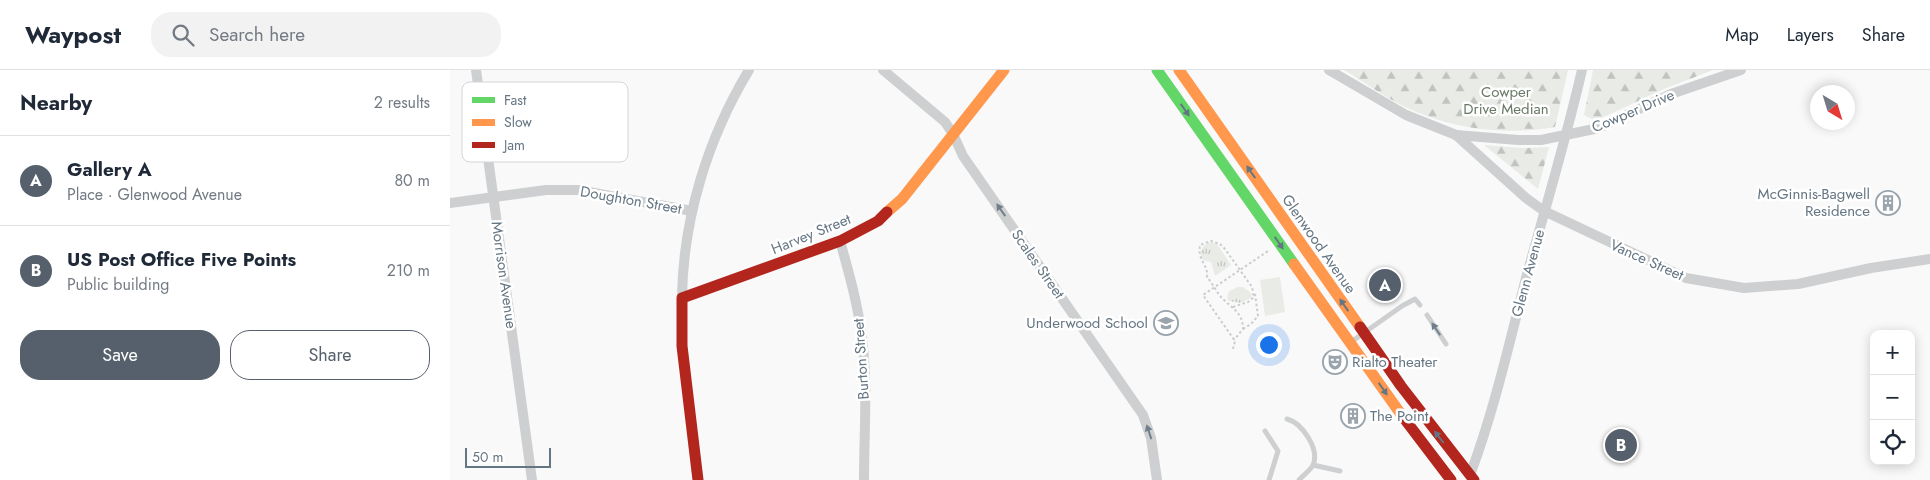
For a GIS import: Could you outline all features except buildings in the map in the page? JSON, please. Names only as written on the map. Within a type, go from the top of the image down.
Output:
[{"type":"main road","name":"Harvey Street","points":[[682,298],[840,241],[878,221],[902,198],[1004,70]]},
{"type":"main road","points":[[1157,70],[1399,412],[1450,480]]},
{"type":"main road","name":"Glenwood Avenue","points":[[1179,70],[1401,386],[1471,478]]},
{"type":"main road","points":[[682,298],[682,346],[698,480]]},
{"type":"street","points":[[682,298],[682,271],[692,211],[712,145],[736,92],[749,70]]},
{"type":"street","name":"Scales Street","points":[[883,70],[945,122],[963,156],[1143,415],[1151,438],[1157,480]]},
{"type":"street","name":"Cowper Drive","points":[[1329,70],[1406,115],[1456,135],[1518,140],[1541,140],[1599,128],[1671,94],[1741,70]]},
{"type":"street","name":"Glenn Avenue","points":[[1471,478],[1486,430],[1544,211],[1568,134],[1582,70]]},
{"type":"street","name":"Vance Street","points":[[1456,135],[1518,192],[1544,211],[1686,278],[1744,288],[1798,284],[1871,268],[1930,259]]},
{"type":"street","name":"Morrison Avenue","points":[[488,162],[532,480]]},
{"type":"street","name":"Doughton Street","points":[[450,203],[546,190],[578,190],[692,211]]},
{"type":"street","name":"Burton Street","points":[[840,241],[856,299],[862,339],[864,366],[864,480]]},
{"type":"lane","points":[[1350,343],[1408,302],[1415,299],[1420,305]]},
{"type":"lane","points":[[1427,314],[1446,344]]},
{"type":"lane","points":[[1287,419],[1294,420],[1309,439],[1315,454],[1312,464],[1299,480]]},
{"type":"lane","points":[[1265,431],[1278,451],[1269,480]]},
{"type":"lane","points":[[1312,464],[1340,472]]},
{"type":"path","points":[[1233,349],[1234,340],[1258,316],[1254,293],[1252,287],[1220,244],[1211,241],[1200,245],[1198,252],[1208,272],[1207,277],[1221,297],[1241,317],[1243,329]]},
{"type":"path","points":[[1234,340],[1203,295],[1272,249]]},
{"type":"path","points":[[1233,307],[1248,302],[1254,297],[1254,293]]},
{"type":"green space","name":"Cowper Drive Median","points":[[1344,70],[1568,70],[1555,127],[1516,131],[1477,129],[1421,114],[1395,102]]},
{"type":"green space","name":"Cowper Drive Median","points":[[1593,70],[1713,70],[1594,120],[1584,115]]},
{"type":"green space","points":[[1484,145],[1522,148],[1549,147],[1538,189]]},
{"type":"green space","points":[[1211,242],[1217,244],[1231,265],[1215,276],[1211,262],[1203,260],[1201,256],[1203,247]]},
{"type":"green space","points":[[1280,277],[1285,312],[1265,316],[1260,280]]},
{"type":"green space","points":[[1243,287],[1252,294],[1251,298],[1241,303],[1229,301],[1227,298],[1229,291]]},
{"type":"traffic: fast","points":[[1157,70],[1294,264]]},
{"type":"traffic: slow","points":[[887,212],[902,199],[1004,70]]},
{"type":"traffic: slow","points":[[1179,70],[1360,327]]},
{"type":"traffic: slow","points":[[1294,264],[1403,417]]},
{"type":"traffic: jam","points":[[698,480],[682,346],[682,298],[840,241],[878,221],[887,212]]},
{"type":"traffic: jam","points":[[1360,327],[1401,386],[1474,480]]},
{"type":"traffic: jam","points":[[1403,417],[1451,480]]},
{"type":"place","name":"McGinnis-Bagwell Residence","points":[[1888,203]]},
{"type":"place","name":"Gallery A","points":[[1385,285]]},
{"type":"place","name":"Underwood School","points":[[1166,323]]},
{"type":"place","name":"Rialto Theater","points":[[1335,362]]},
{"type":"place","name":"The Point","points":[[1353,416]]},
{"type":"place","name":"US Post Office Five Points","points":[[1621,445]]}]
